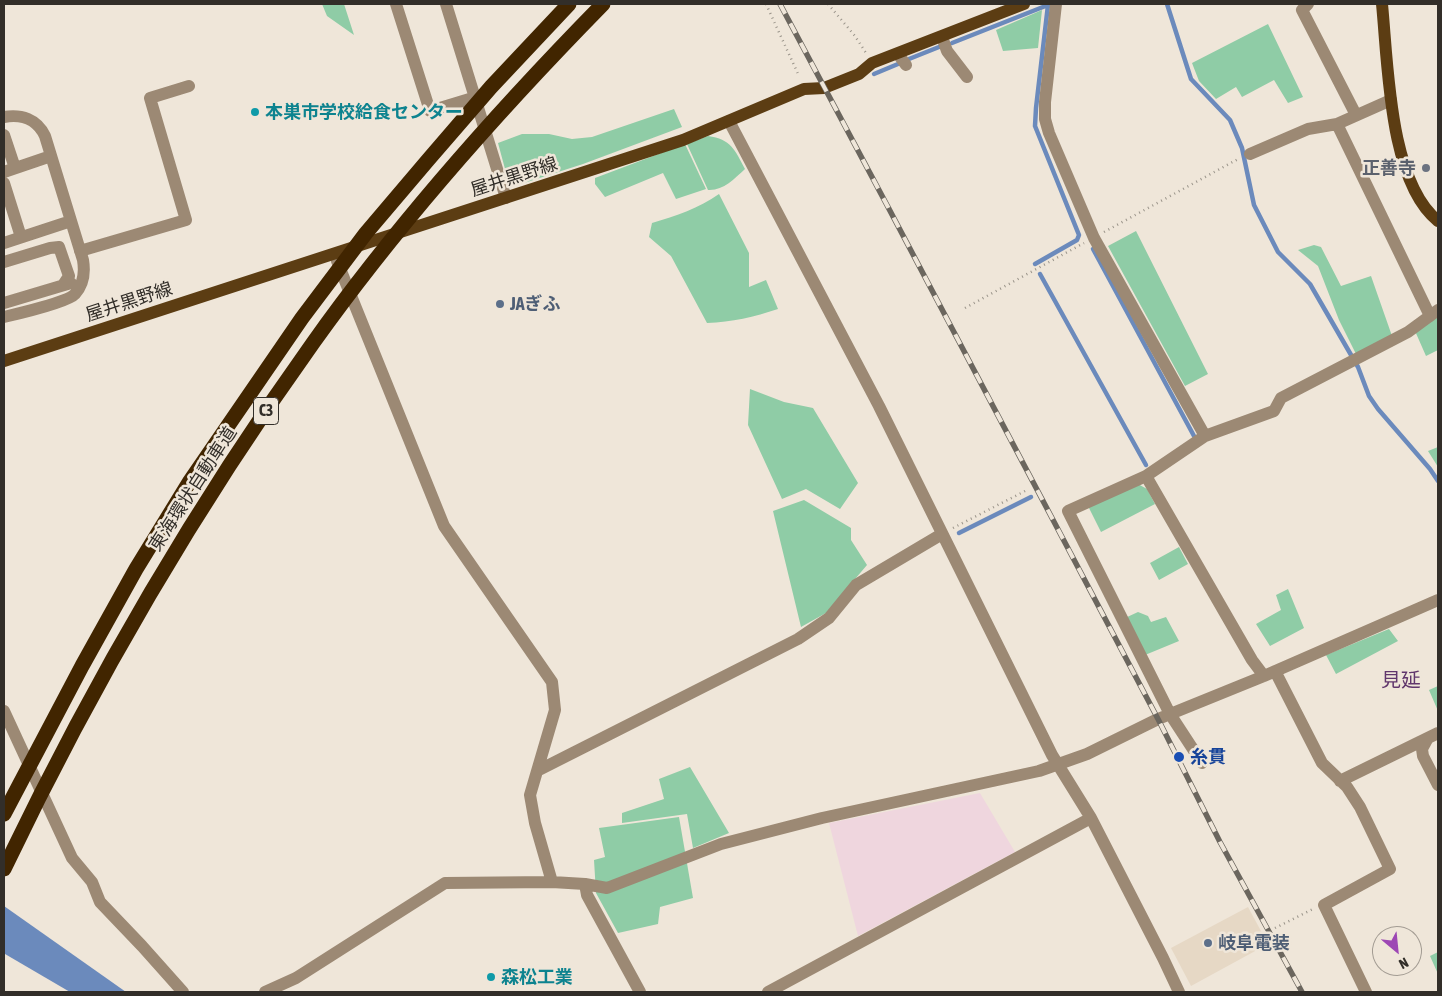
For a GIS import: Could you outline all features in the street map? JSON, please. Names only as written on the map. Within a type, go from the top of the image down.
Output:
[{"type":"highway","name":"東海環状自動車道","points":[[4,814],[42,739],[136,569],[190,481],[292,333],[372,226],[491,86],[569,4]]},
{"type":"highway","name":"東海環状自動車道","points":[[4,870],[32,811],[94,692],[165,566],[238,451],[303,357],[395,236],[474,142],[603,4]]},
{"type":"main road","name":"屋井黒野線","points":[[4,361],[683,140],[804,89],[824,88],[832,85],[859,74],[872,63],[1024,4]]},
{"type":"main road","points":[[1382,4],[1391,100],[1400,148],[1414,191],[1429,214],[1438,222]]},
{"type":"street","points":[[396,4],[430,111],[476,97]]},
{"type":"street","points":[[446,4],[506,198]]},
{"type":"street","points":[[1056,4],[1045,102],[1045,119],[1049,133],[1094,238],[1205,436]]},
{"type":"street","points":[[1308,4],[1302,10],[1356,115]]},
{"type":"street","points":[[942,37],[947,51],[967,77]]},
{"type":"street","points":[[898,54],[906,65]]},
{"type":"street","points":[[80,251],[186,220],[150,98],[189,86]]},
{"type":"street","points":[[1250,154],[1308,129],[1337,124],[1391,100]]},
{"type":"street","points":[[4,117],[18,116],[36,123],[45,136],[85,270],[76,294],[71,297],[4,318]]},
{"type":"street","points":[[729,121],[879,406],[1058,765],[1091,818],[1179,992]]},
{"type":"street","points":[[1202,763],[1170,714],[1068,511],[1146,476],[1205,436],[1274,411],[1281,398],[1408,332],[1434,313],[1337,124]]},
{"type":"street","points":[[4,135],[7,171],[51,156]]},
{"type":"street","points":[[4,183],[21,237]]},
{"type":"street","points":[[4,243],[71,221]]},
{"type":"street","points":[[4,262],[59,247],[69,276],[63,285]]},
{"type":"street","points":[[334,254],[444,526],[552,682],[555,710],[530,795],[534,823],[552,882]]},
{"type":"street","points":[[4,303],[83,279]]},
{"type":"street","points":[[1146,476],[1248,653],[1269,674],[1322,763],[1347,788],[1360,807],[1390,869],[1324,904],[1366,992]]},
{"type":"street","points":[[537,771],[798,639],[829,618],[856,585],[942,534]]},
{"type":"street","points":[[265,992],[296,978],[445,883],[552,882],[585,884],[607,888],[722,844],[822,818],[1039,771],[1087,754],[1170,714],[1269,674],[1438,600]]},
{"type":"street","points":[[4,711],[72,858],[92,882],[100,902],[183,992]]},
{"type":"street","points":[[1340,781],[1433,736]]},
{"type":"street","points":[[1433,736],[1422,749],[1423,756],[1438,785]]},
{"type":"street","points":[[768,992],[1091,818]]},
{"type":"street","points":[[585,884],[587,895],[640,992]]},
{"type":"path","points":[[766,4],[804,89]]},
{"type":"path","points":[[828,4],[855,36],[872,63]]},
{"type":"path","points":[[942,534],[1027,490]]},
{"type":"path","points":[[1275,928],[1324,904]]},
{"type":"shaded area","points":[[980,793],[1015,852],[858,936],[829,823]]},
{"type":"shaded area","points":[[1248,907],[1268,944],[1191,986],[1171,948]]},
{"type":"green space","points":[[322,4],[344,4],[354,35],[327,16]]},
{"type":"green space","points":[[1042,10],[1038,48],[1003,51],[996,30]]},
{"type":"green space","points":[[1268,24],[1303,97],[1288,103],[1274,80],[1242,97],[1236,87],[1216,99],[1199,81],[1192,63]]},
{"type":"green space","points":[[674,109],[682,127],[583,164],[521,184],[508,180],[498,143],[522,134],[549,134],[572,139],[592,137]]},
{"type":"green space","points":[[708,136],[727,143],[735,151],[745,169],[728,184],[713,190],[708,190],[687,144]]},
{"type":"green space","points":[[685,144],[706,189],[676,199],[663,173],[605,197],[595,184],[595,178]]},
{"type":"green space","points":[[719,194],[749,253],[749,287],[766,280],[778,309],[743,319],[707,323],[671,256],[649,237],[652,223],[687,211]]},
{"type":"green space","points":[[1136,231],[1208,374],[1185,386],[1108,246]]},
{"type":"green space","points":[[1314,245],[1321,247],[1341,286],[1371,276],[1392,336],[1356,354],[1339,320],[1318,266],[1298,250]]},
{"type":"green space","points":[[1438,314],[1438,350],[1426,356],[1415,331]]},
{"type":"green space","points":[[750,389],[784,402],[813,408],[858,483],[840,509],[806,489],[782,499],[748,425]]},
{"type":"green space","points":[[1438,447],[1438,467],[1428,451]]},
{"type":"green space","points":[[1138,484],[1147,489],[1155,504],[1101,532],[1088,506]]},
{"type":"green space","points":[[804,500],[851,528],[851,540],[867,565],[826,613],[801,627],[773,511]]},
{"type":"green space","points":[[1179,547],[1188,564],[1159,580],[1150,563]]},
{"type":"green space","points":[[1288,589],[1304,628],[1270,646],[1256,624],[1281,610],[1276,595]]},
{"type":"green space","points":[[1138,612],[1148,616],[1151,622],[1166,617],[1179,641],[1145,655],[1125,618]]},
{"type":"green space","points":[[1389,629],[1398,641],[1336,674],[1326,655]]},
{"type":"green space","points":[[1438,686],[1438,711],[1429,690]]},
{"type":"green space","points":[[690,767],[729,833],[693,848],[687,814],[622,823],[622,813],[664,799],[659,779]]},
{"type":"green space","points":[[679,817],[693,898],[660,907],[658,924],[618,933],[596,893],[594,860],[605,857],[599,828]]},
{"type":"green space","points":[[1438,952],[1438,974],[1430,956]]},
{"type":"water","points":[[4,906],[126,992],[70,992],[5,954]]},
{"type":"waterway","points":[[1167,4],[1191,79],[1230,120],[1242,148],[1254,205],[1278,252],[1310,284],[1358,367],[1369,396],[1378,409],[1430,469],[1438,481]]},
{"type":"waterway","points":[[952,43],[1048,5],[1035,126],[1079,235],[1077,240],[1035,264]]},
{"type":"waterway","points":[[909,59],[939,47]]},
{"type":"waterway","points":[[874,74],[898,64]]},
{"type":"waterway","points":[[1093,249],[1194,436]]},
{"type":"waterway","points":[[1040,274],[1146,465]]},
{"type":"waterway","points":[[959,533],[1031,497]]},
{"type":"railway","points":[[780,4],[1158,719],[1220,842],[1302,992]]},
{"type":"place","name":"本巣市学校給食センター","points":[[255,112]]},
{"type":"place","name":"正善寺","points":[[1426,168]]},
{"type":"place","name":"JAぎふ","points":[[500,304]]},
{"type":"place","name":"糸貫","points":[[1179,757]]},
{"type":"place","name":"岐阜電装","points":[[1208,943]]},
{"type":"place","name":"森松工業","points":[[491,977]]},
{"type":"district","name":"見延","points":[[1401,681]]}]
